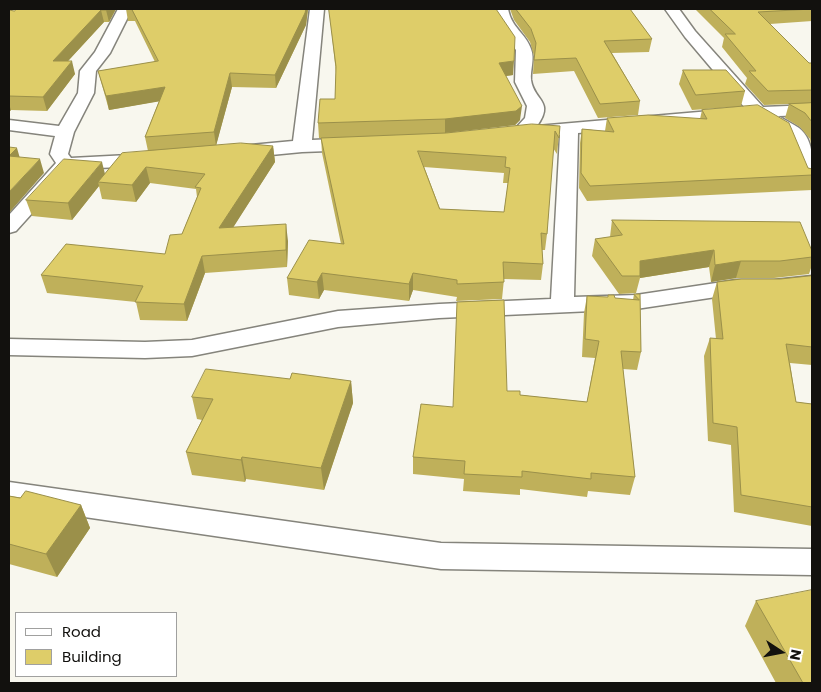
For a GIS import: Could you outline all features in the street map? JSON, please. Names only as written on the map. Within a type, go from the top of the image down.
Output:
[{"type":"street","points":[[66,164],[59,154],[65,132],[86,93],[88,71],[102,54],[124,9]]},
{"type":"street","points":[[302,146],[317,9]]},
{"type":"street","points":[[501,9],[508,30],[521,42],[526,54],[523,67],[523,84],[536,106],[533,120],[521,132]]},
{"type":"street","points":[[672,9],[686,29],[758,112],[794,133],[812,176]]},
{"type":"street","points":[[502,134],[758,112],[812,110]]},
{"type":"street","points":[[9,125],[65,132]]},
{"type":"street","points":[[562,305],[569,129]]},
{"type":"street","points":[[222,154],[302,146],[369,144]]},
{"type":"street","points":[[9,227],[66,164],[164,159]]},
{"type":"street","points":[[9,347],[145,350],[192,348],[338,319],[439,311],[636,302],[736,287],[774,287],[812,283]]},
{"type":"street","points":[[9,494],[441,556],[812,562]]},
{"type":"building","points":[[17,9],[107,9],[101,10],[53,61],[72,61],[43,97],[9,96],[9,10],[14,11]]},
{"type":"building","points":[[132,9],[306,9],[275,75],[230,73],[214,132],[145,137],[165,87],[106,96],[98,71],[158,61]]},
{"type":"building","points":[[329,9],[496,9],[515,37],[514,61],[499,63],[522,106],[516,111],[445,119],[318,123],[320,99],[335,99],[336,67]]},
{"type":"building","points":[[516,9],[630,9],[652,39],[604,41],[640,101],[600,104],[576,58],[534,60],[536,43],[531,29]]},
{"type":"building","points":[[710,9],[812,9],[758,12],[809,63],[812,63],[812,90],[768,91],[749,71],[756,71],[725,34],[735,34]]},
{"type":"building","points":[[683,70],[726,70],[745,91],[696,95]]},
{"type":"building","points":[[812,103],[812,122],[805,113],[789,104]]},
{"type":"building","points":[[758,105],[789,123],[808,168],[812,169],[812,175],[590,186],[581,173],[582,129],[614,132],[607,118],[648,115],[707,119],[702,110]]},
{"type":"building","points":[[532,124],[560,126],[559,138],[555,131],[547,234],[541,233],[543,264],[503,262],[504,282],[457,284],[457,280],[413,273],[409,284],[322,273],[317,282],[287,278],[309,240],[344,244],[321,138],[446,133]],"holes":[[[418,151],[506,157],[505,167],[510,168],[504,212],[440,209]]]},
{"type":"building","points":[[241,143],[273,146],[219,228],[286,224],[286,250],[202,256],[184,304],[135,302],[143,286],[41,275],[66,244],[165,254],[170,235],[182,234],[201,188],[195,187],[205,174],[146,167],[132,185],[98,182],[122,153]]},
{"type":"building","points":[[9,147],[17,148],[9,156]]},
{"type":"building","points":[[9,156],[40,159],[9,192]]},
{"type":"building","points":[[64,159],[102,162],[68,203],[26,200]]},
{"type":"building","points":[[612,220],[800,222],[812,251],[812,257],[780,261],[741,261],[715,265],[714,250],[640,261],[640,276],[622,276],[595,239],[622,235]]},
{"type":"building","points":[[812,276],[812,347],[786,344],[796,402],[812,404],[812,507],[741,495],[737,427],[713,423],[710,338],[723,339],[717,282]]},
{"type":"building","points":[[634,294],[640,294],[641,352],[621,351],[635,477],[591,473],[591,479],[522,471],[522,477],[464,474],[465,461],[413,457],[421,404],[453,407],[457,302],[504,300],[507,391],[520,391],[520,395],[587,402],[599,341],[585,339],[587,296],[608,297],[608,295],[614,295],[615,298],[639,300]]},
{"type":"building","points":[[206,369],[290,379],[292,373],[351,381],[321,468],[242,457],[241,460],[186,452],[213,399],[192,397]]},
{"type":"building","points":[[26,491],[81,505],[46,554],[9,544],[9,496],[20,498]]},
{"type":"building","points":[[812,590],[812,683],[803,683],[756,601]]}]
